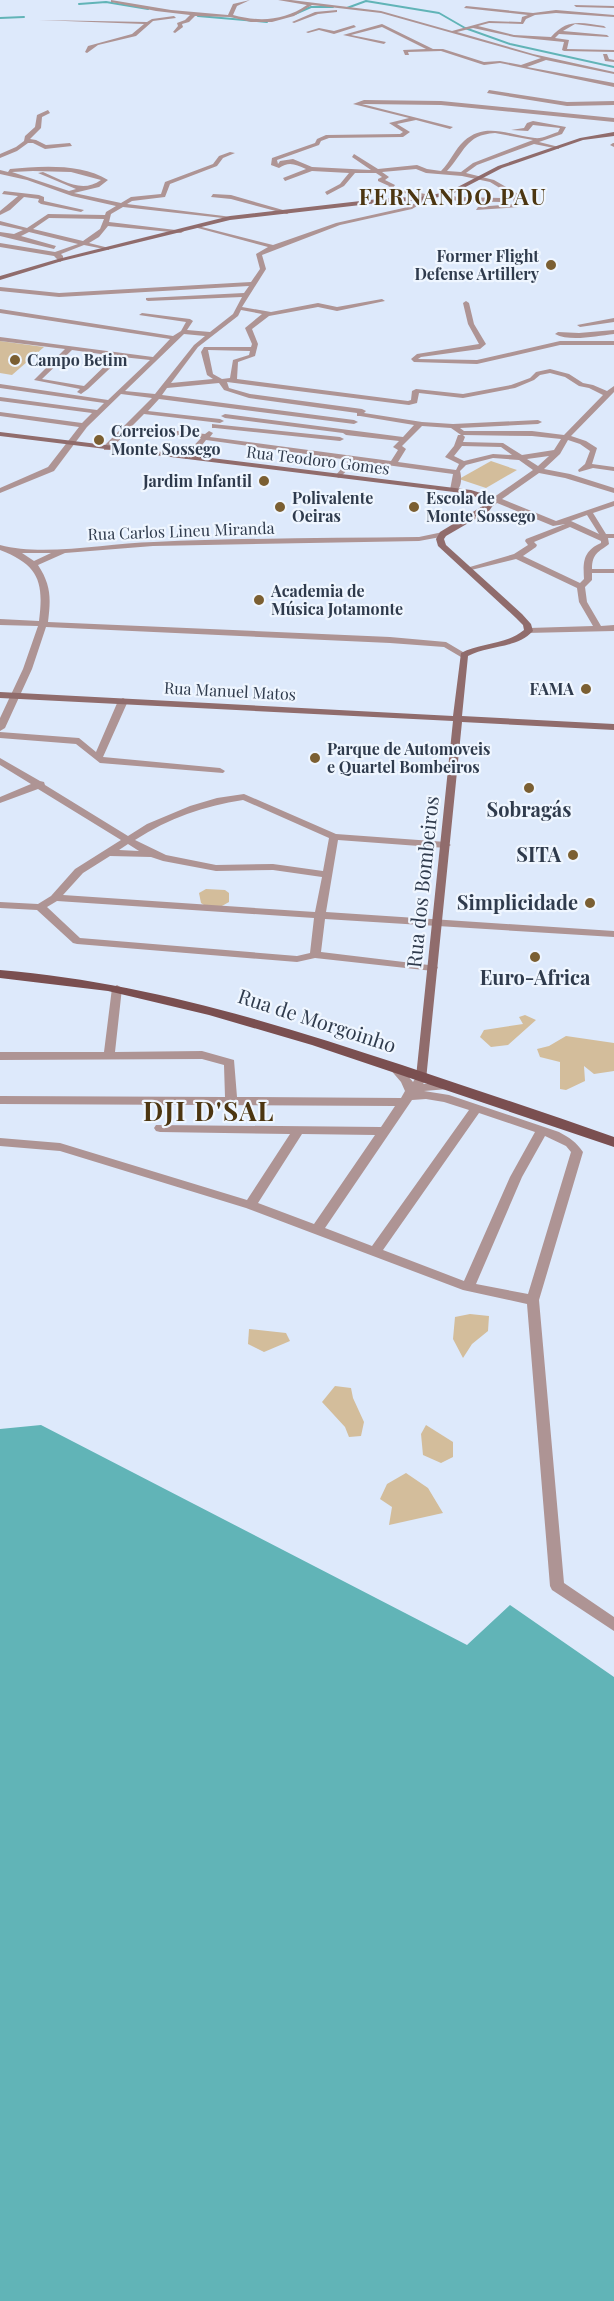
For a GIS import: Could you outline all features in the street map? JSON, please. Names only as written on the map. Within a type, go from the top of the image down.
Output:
[{"type":"main road","points":[[0,278],[60,260],[230,218],[427,198],[439,195],[501,167],[582,139],[612,134]]},
{"type":"main road","name":"Rua Teodoro Gomes","points":[[0,434],[471,492],[493,502]]},
{"type":"main road","points":[[464,655],[473,648],[513,641],[529,631],[527,624],[519,616],[442,546],[440,539],[443,534],[486,509],[493,502]]},
{"type":"main road","name":"Rua dos Bombeiros","points":[[422,1077],[464,655]]},
{"type":"main road","name":"Rua Manuel Matos","points":[[0,695],[614,728]]},
{"type":"main road","name":"Rua de Morgoinho","points":[[0,974],[117,988],[215,1011],[448,1085],[614,1142]]},
{"type":"street","points":[[114,0],[128,5],[191,15]]},
{"type":"street","points":[[230,16],[235,5],[248,0]]},
{"type":"street","points":[[280,0],[357,8],[545,58],[614,73]]},
{"type":"street","points":[[592,0],[614,1]]},
{"type":"street","points":[[87,52],[96,44],[134,35],[148,23],[160,18],[191,15],[230,16],[255,22],[275,20],[302,11],[311,3]]},
{"type":"street","points":[[559,6],[581,3],[614,12]]},
{"type":"street","points":[[466,7],[533,14],[607,16],[614,12]]},
{"type":"street","points":[[291,23],[317,13],[357,8]]},
{"type":"street","points":[[515,8],[556,14]]},
{"type":"street","points":[[588,11],[614,12]]},
{"type":"street","points":[[452,32],[489,22],[523,23],[526,16],[533,14]]},
{"type":"street","points":[[175,32],[181,26],[178,24],[187,21],[191,15]]},
{"type":"street","points":[[378,18],[389,15]]},
{"type":"street","points":[[607,16],[604,25],[607,36]]},
{"type":"street","points":[[41,20],[148,23]]},
{"type":"street","points":[[333,33],[367,22]]},
{"type":"street","points":[[552,39],[558,32],[573,23],[604,25],[614,23]]},
{"type":"street","points":[[518,24],[524,34],[522,37]]},
{"type":"street","points":[[345,35],[382,25],[433,50]]},
{"type":"street","points":[[427,25],[440,35]]},
{"type":"street","points":[[474,26],[522,37],[599,45]]},
{"type":"street","points":[[308,32],[319,29],[384,44]]},
{"type":"street","points":[[558,32],[614,36]]},
{"type":"street","points":[[566,43],[564,50],[614,53]]},
{"type":"street","points":[[441,50],[451,46]]},
{"type":"street","points":[[407,54],[405,51],[441,50],[484,64],[500,62],[614,85]]},
{"type":"street","points":[[581,54],[614,53]]},
{"type":"street","points":[[605,55],[607,60],[614,61]]},
{"type":"street","points":[[521,67],[545,58]]},
{"type":"street","points":[[544,72],[568,63]]},
{"type":"street","points":[[489,92],[567,104],[614,103]]},
{"type":"street","points":[[450,127],[370,110],[356,104],[364,102],[441,103],[614,121],[612,134]]},
{"type":"street","points":[[0,156],[15,151],[27,141],[27,137],[38,128],[39,116],[48,112]]},
{"type":"street","points":[[416,118],[392,123],[406,132],[401,136],[328,136],[317,144],[274,159],[274,165],[293,161],[311,169],[353,172],[417,166],[426,171],[444,171],[479,178],[507,188],[516,195],[518,205],[513,207],[478,209]]},
{"type":"street","points":[[444,171],[453,164],[454,157],[471,138],[486,133],[526,130],[529,124],[533,123],[563,127],[560,133],[475,164],[462,174]]},
{"type":"street","points":[[507,132],[557,148]]},
{"type":"street","points":[[27,141],[34,141],[45,147],[70,145]]},
{"type":"street","points":[[55,254],[102,233],[108,221],[108,213],[120,204],[131,199],[163,196],[167,183],[215,165],[221,157],[232,153]]},
{"type":"street","points":[[354,156],[386,177],[380,180],[392,185],[389,189],[457,199],[517,200]]},
{"type":"street","points":[[1,172],[38,167],[81,172],[105,180],[96,186],[69,192]]},
{"type":"street","points":[[30,168],[82,190]]},
{"type":"street","points":[[285,179],[311,169]]},
{"type":"street","points":[[1,172],[25,177],[53,189],[120,204],[230,218]]},
{"type":"street","points":[[327,193],[342,185],[353,172]]},
{"type":"street","points":[[18,183],[25,177]]},
{"type":"street","points":[[2,194],[11,188]]},
{"type":"street","points":[[2,194],[42,198],[41,202]]},
{"type":"street","points":[[0,213],[16,203],[23,195]]},
{"type":"street","points":[[213,196],[231,197],[287,212]]},
{"type":"street","points":[[107,448],[156,398],[193,350],[209,334],[236,315],[238,308],[263,269],[259,255],[273,247],[338,224],[405,208],[427,198]]},
{"type":"street","points":[[405,208],[413,199]]},
{"type":"street","points":[[399,200],[406,202],[405,208]]},
{"type":"street","points":[[16,203],[41,202],[96,213],[95,216]]},
{"type":"street","points":[[14,236],[48,216],[88,218],[95,216],[108,221],[181,231]]},
{"type":"street","points":[[0,223],[106,249]]},
{"type":"street","points":[[196,226],[218,235],[245,238],[273,247]]},
{"type":"street","points":[[0,234],[66,250]]},
{"type":"street","points":[[0,245],[55,254],[60,256],[60,260]]},
{"type":"street","points":[[0,289],[59,295],[254,284]]},
{"type":"street","points":[[148,299],[247,295]]},
{"type":"street","points":[[238,308],[268,313],[318,305],[337,309],[381,301]]},
{"type":"street","points":[[466,303],[471,324],[483,344],[480,347],[419,355],[414,359],[416,361],[477,362],[560,342],[614,344]]},
{"type":"street","points":[[0,311],[174,338]]},
{"type":"street","points":[[233,381],[235,361],[252,356],[255,344],[248,328],[268,313]]},
{"type":"street","points":[[0,491],[51,469],[84,425],[183,332],[190,321],[142,315]]},
{"type":"street","points":[[580,325],[614,320]]},
{"type":"street","points":[[183,332],[209,334]]},
{"type":"street","points":[[558,333],[579,335],[614,332]]},
{"type":"street","points":[[0,339],[155,359]]},
{"type":"street","points":[[71,348],[36,380],[86,388]]},
{"type":"street","points":[[253,349],[206,348],[204,352],[210,375],[219,380],[226,389],[249,396],[362,411],[329,453]]},
{"type":"street","points":[[76,397],[120,354]]},
{"type":"street","points":[[165,386],[219,380],[233,381],[410,404],[414,401],[417,391],[463,396],[513,387],[531,379],[538,373],[550,371],[567,375],[581,385],[610,391],[567,436],[557,452],[538,470],[493,502]]},
{"type":"street","points":[[0,386],[110,402]]},
{"type":"street","points":[[1,416],[34,391]]},
{"type":"street","points":[[119,392],[354,422]]},
{"type":"street","points":[[188,457],[233,406],[249,396]]},
{"type":"street","points":[[0,399],[98,412]]},
{"type":"street","points":[[142,412],[404,439]]},
{"type":"street","points":[[360,414],[419,424],[453,426],[538,422]]},
{"type":"street","points":[[1,416],[84,425]]},
{"type":"street","points":[[220,421],[344,434]]},
{"type":"street","points":[[393,463],[402,449],[397,447],[419,424]]},
{"type":"street","points":[[453,426],[462,433],[567,436],[588,444],[594,450],[588,465],[582,470]]},
{"type":"street","points":[[128,428],[329,453],[457,472]]},
{"type":"street","points":[[462,433],[459,444],[449,457],[463,463],[493,456],[519,458],[557,452]]},
{"type":"street","points":[[501,435],[503,445]]},
{"type":"street","points":[[459,444],[503,445],[538,470],[567,476],[614,491]]},
{"type":"street","points":[[339,476],[355,458]]},
{"type":"street","points":[[454,490],[457,472],[463,463]]},
{"type":"street","points":[[567,476],[592,466],[614,469]]},
{"type":"street","points":[[493,502],[556,524],[568,523],[604,538],[614,536]]},
{"type":"street","points":[[467,569],[517,556],[533,545],[529,541],[613,505]]},
{"type":"street","points":[[581,587],[588,580],[586,564],[592,550],[605,544],[590,514]]},
{"type":"street","name":"Rua Carlos Lineu Miranda","points":[[12,551],[63,551],[153,544],[419,539],[443,534]]},
{"type":"street","points":[[419,539],[442,546]]},
{"type":"street","points":[[0,547],[34,564],[42,577],[46,590],[45,624],[0,728]]},
{"type":"street","name":"Rua Carlos Lineu Miranda","points":[[34,564],[63,551]]},
{"type":"street","points":[[517,556],[581,587]]},
{"type":"street","points":[[588,571],[614,571]]},
{"type":"street","points":[[581,587],[583,602],[598,629]]},
{"type":"street","points":[[0,622],[390,640],[446,645],[464,655]]},
{"type":"street","points":[[529,631],[614,628]]},
{"type":"street","points":[[98,758],[123,701]]},
{"type":"street","points":[[0,735],[79,741],[98,758],[144,765],[220,771]]},
{"type":"street","points":[[0,761],[152,854],[171,860],[216,868],[273,867],[327,874]]},
{"type":"street","points":[[0,800],[41,784]]},
{"type":"street","points":[[0,905],[40,907],[55,898],[79,871],[171,816],[217,801],[244,797],[334,837],[446,845]]},
{"type":"street","points":[[315,955],[334,837]]},
{"type":"street","points":[[107,853],[152,854]]},
{"type":"street","points":[[55,898],[614,934]]},
{"type":"street","points":[[40,907],[77,941],[297,959],[315,955],[433,968]]},
{"type":"street","points":[[109,1054],[117,988]]},
{"type":"street","points":[[0,1056],[202,1055],[230,1063],[231,1102]]},
{"type":"street","points":[[394,1068],[405,1080],[407,1096]]},
{"type":"street","points":[[317,1230],[422,1077]]},
{"type":"street","points":[[407,1096],[429,1086],[448,1085]]},
{"type":"street","points":[[0,1100],[231,1102],[426,1095],[445,1098],[476,1108],[570,1143],[577,1152],[533,1300],[557,1586],[614,1625]]},
{"type":"street","points":[[375,1252],[476,1108]]},
{"type":"street","points":[[160,1128],[385,1131]]},
{"type":"street","points":[[249,1205],[298,1131]]},
{"type":"street","points":[[468,1287],[516,1177],[542,1131]]},
{"type":"street","points":[[0,1142],[60,1147],[249,1205],[468,1287],[533,1300]]},
{"type":"shaded area","name":"Campo Betim","points":[[0,341],[44,347],[12,375],[0,373]]},
{"type":"shaded area","points":[[491,461],[517,470],[486,488],[459,479]]},
{"type":"shaded area","points":[[206,889],[225,890],[229,893],[229,902],[213,911],[201,903],[199,893]]},
{"type":"shaded area","points":[[525,1015],[536,1020],[508,1045],[491,1047],[480,1037],[484,1030],[523,1024],[519,1017]]},
{"type":"shaded area","points":[[566,1036],[614,1043],[614,1071],[594,1074],[584,1066],[585,1081],[566,1090],[560,1089],[560,1062],[540,1057],[537,1049],[549,1046]]},
{"type":"shaded area","points":[[470,1314],[489,1316],[488,1331],[472,1344],[463,1358],[453,1339],[455,1317]]},
{"type":"shaded area","points":[[249,1329],[286,1333],[290,1341],[264,1352],[248,1344]]},
{"type":"shaded area","points":[[335,1386],[351,1388],[364,1422],[361,1436],[349,1437],[345,1427],[322,1402]]},
{"type":"shaded area","points":[[41,1425],[467,1645],[510,1605],[614,1677],[614,2301],[0,2301],[0,1429]]},
{"type":"shaded area","points":[[426,1425],[453,1442],[453,1457],[441,1463],[423,1455],[421,1434]]},
{"type":"shaded area","points":[[406,1473],[428,1488],[443,1513],[389,1525],[392,1507],[380,1499],[387,1484]]},
{"type":"waterway","points":[[347,8],[366,1],[439,13],[465,28],[510,44],[614,67]]},
{"type":"waterway","points":[[79,4],[106,2],[148,9]]},
{"type":"waterway","points":[[295,14],[311,7],[333,7]]},
{"type":"waterway","points":[[198,16],[267,22]]},
{"type":"waterway","points":[[0,18],[24,17]]},
{"type":"place","name":"Former Flight Defense Artillery","points":[[551,265]]},
{"type":"place","name":"Campo Betim","points":[[15,360]]},
{"type":"place","name":"Correios De Monte Sossego","points":[[99,440]]},
{"type":"place","name":"Jardim Infantil","points":[[264,481]]},
{"type":"place","name":"Polivalente Oeiras","points":[[280,507]]},
{"type":"place","name":"Escola de Monte Sossego","points":[[414,507]]},
{"type":"place","name":"Academia de Música Jotamonte","points":[[259,600]]},
{"type":"place","name":"FAMA","points":[[586,689]]},
{"type":"place","name":"Parque de Automoveis e Quartel Bombeiros","points":[[315,758]]},
{"type":"place","name":"Sobragás","points":[[529,788]]},
{"type":"place","name":"SITA","points":[[573,855]]},
{"type":"place","name":"Simplicidade","points":[[590,903]]},
{"type":"place","name":"Euro-Africa","points":[[535,957]]},
{"type":"district","name":"FERNANDO PAU","points":[[453,197]]},
{"type":"district","name":"DJI D'SAL","points":[[209,1112]]}]
